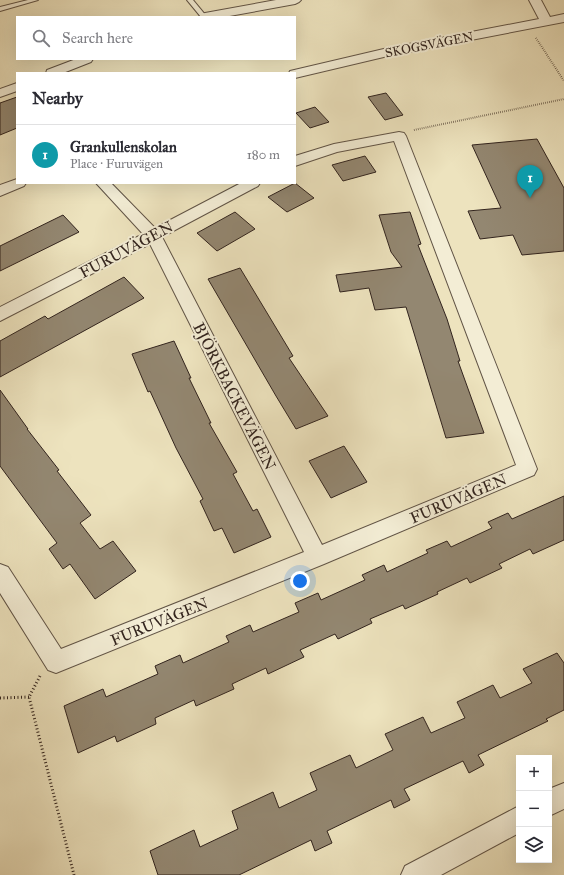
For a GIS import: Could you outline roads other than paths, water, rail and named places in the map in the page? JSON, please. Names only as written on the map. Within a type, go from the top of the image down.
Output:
[{"type":"street","points":[[210,16],[295,0]]},
{"type":"street","points":[[535,0],[546,21]]},
{"type":"street","name":"SKOGSVÄGEN","points":[[296,74],[388,52],[564,18]]},
{"type":"street","points":[[54,72],[84,60]]},
{"type":"street","points":[[0,94],[16,87]]},
{"type":"street","name":"FURUVÄGEN","points":[[0,574],[56,662],[317,558],[527,469],[399,136],[334,148],[296,161]]},
{"type":"street","points":[[0,191],[17,184]]},
{"type":"street","name":"BJÖRKBACKEVÄGEN","points":[[104,184],[153,235],[317,558]]},
{"type":"street","name":"FURUVÄGEN","points":[[0,315],[250,184]]},
{"type":"street","points":[[552,801],[564,795]]},
{"type":"street","points":[[414,875],[516,821]]},
{"type":"lane","points":[[0,9],[35,0]]},
{"type":"lane","points":[[190,0],[204,16]]},
{"type":"place","name":"Grankullenskolan","points":[[530,198]]}]
